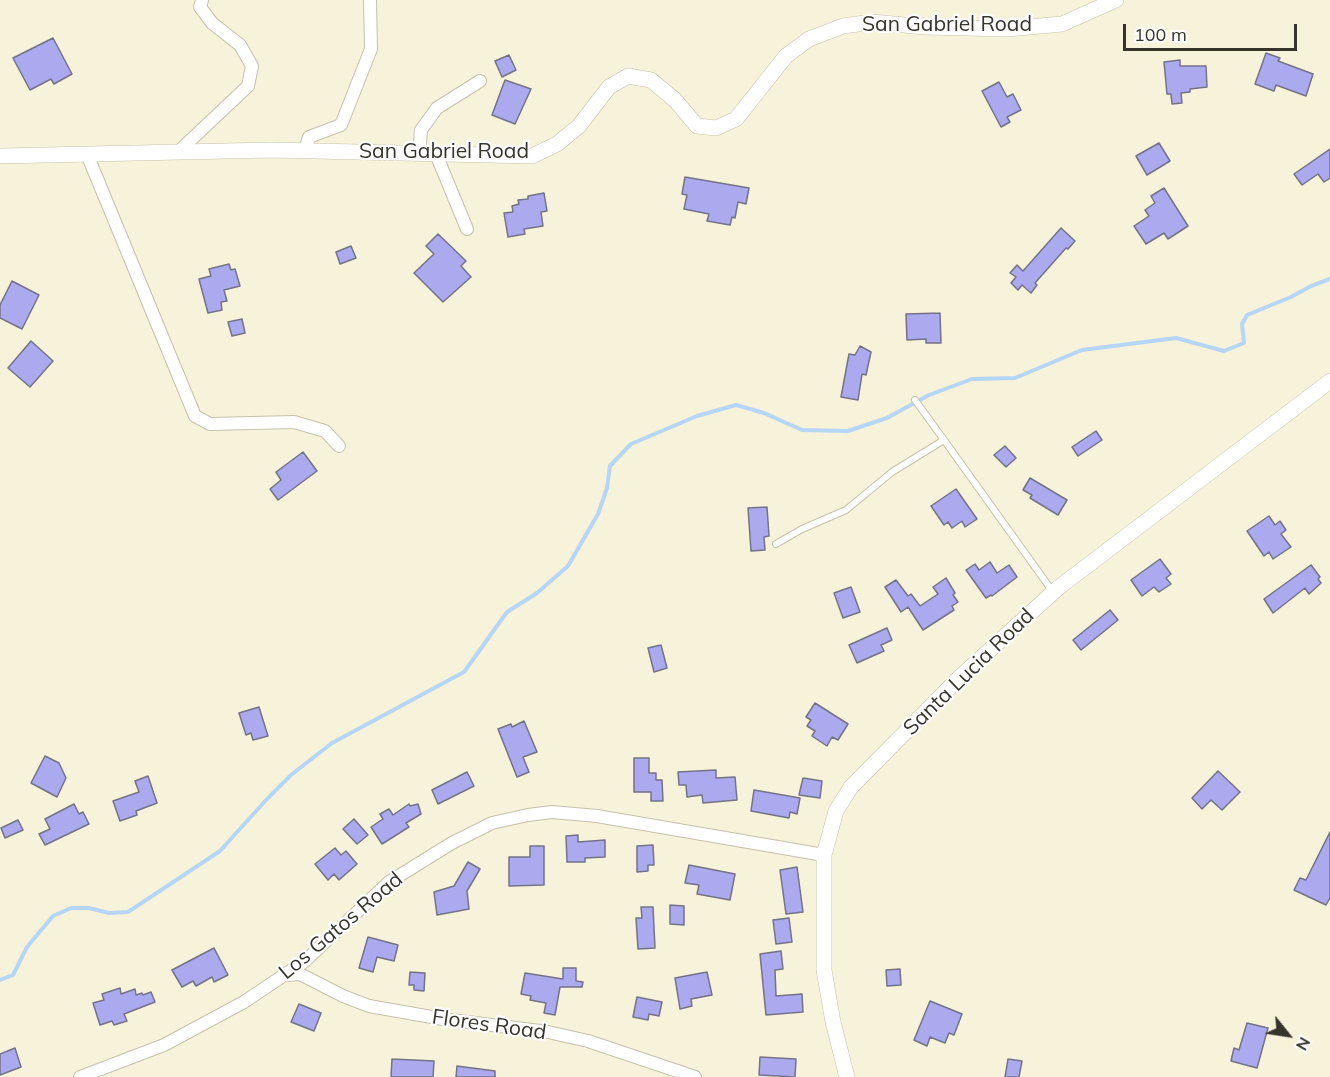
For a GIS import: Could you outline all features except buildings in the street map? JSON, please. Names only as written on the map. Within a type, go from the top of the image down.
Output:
[{"type":"street","points":[[178,152],[248,86],[252,66],[240,45],[212,23],[200,8],[202,0]]},
{"type":"street","points":[[305,151],[309,137],[341,125],[370,49],[370,0]]},
{"type":"street","name":"San Gabriel Road","points":[[0,156],[305,151],[532,156],[557,144],[579,126],[609,87],[628,76],[651,80],[675,100],[697,126],[716,128],[736,119],[786,56],[809,39],[843,26],[872,22],[925,27],[1006,29],[1062,24],[1116,0]]},
{"type":"street","points":[[419,154],[421,130],[437,108],[480,81]]},
{"type":"street","points":[[87,154],[195,416],[210,424],[294,422],[325,431],[339,446]]},
{"type":"street","points":[[436,154],[467,229]]},
{"type":"street","name":"Santa Lucia Road","points":[[848,1077],[833,1022],[824,970],[824,855],[836,811],[851,788],[960,677],[1053,592],[1330,381]]},
{"type":"street","name":"Los Gatos Road","points":[[80,1077],[164,1045],[235,1007],[305,961],[390,882],[410,868],[492,823],[528,814],[552,812],[622,819],[824,855]]},
{"type":"street","name":"Flores Road","points":[[285,975],[300,974],[343,996],[369,1006],[443,1019],[548,1032],[588,1041],[695,1077]]},
{"type":"lane","points":[[915,400],[1053,592]]},
{"type":"lane","points":[[776,544],[812,524],[846,510],[892,472],[944,440]]},
{"type":"waterway","points":[[0,980],[13,975],[27,947],[53,916],[71,908],[89,908],[109,913],[128,912],[220,851],[291,775],[332,743],[464,672],[507,612],[537,593],[568,566],[598,514],[607,488],[610,466],[631,444],[697,416],[736,405],[764,413],[802,430],[848,431],[887,418],[929,395],[972,379],[1015,378],[1082,350],[1176,338],[1224,351],[1244,343],[1242,324],[1247,315],[1330,279]]}]
